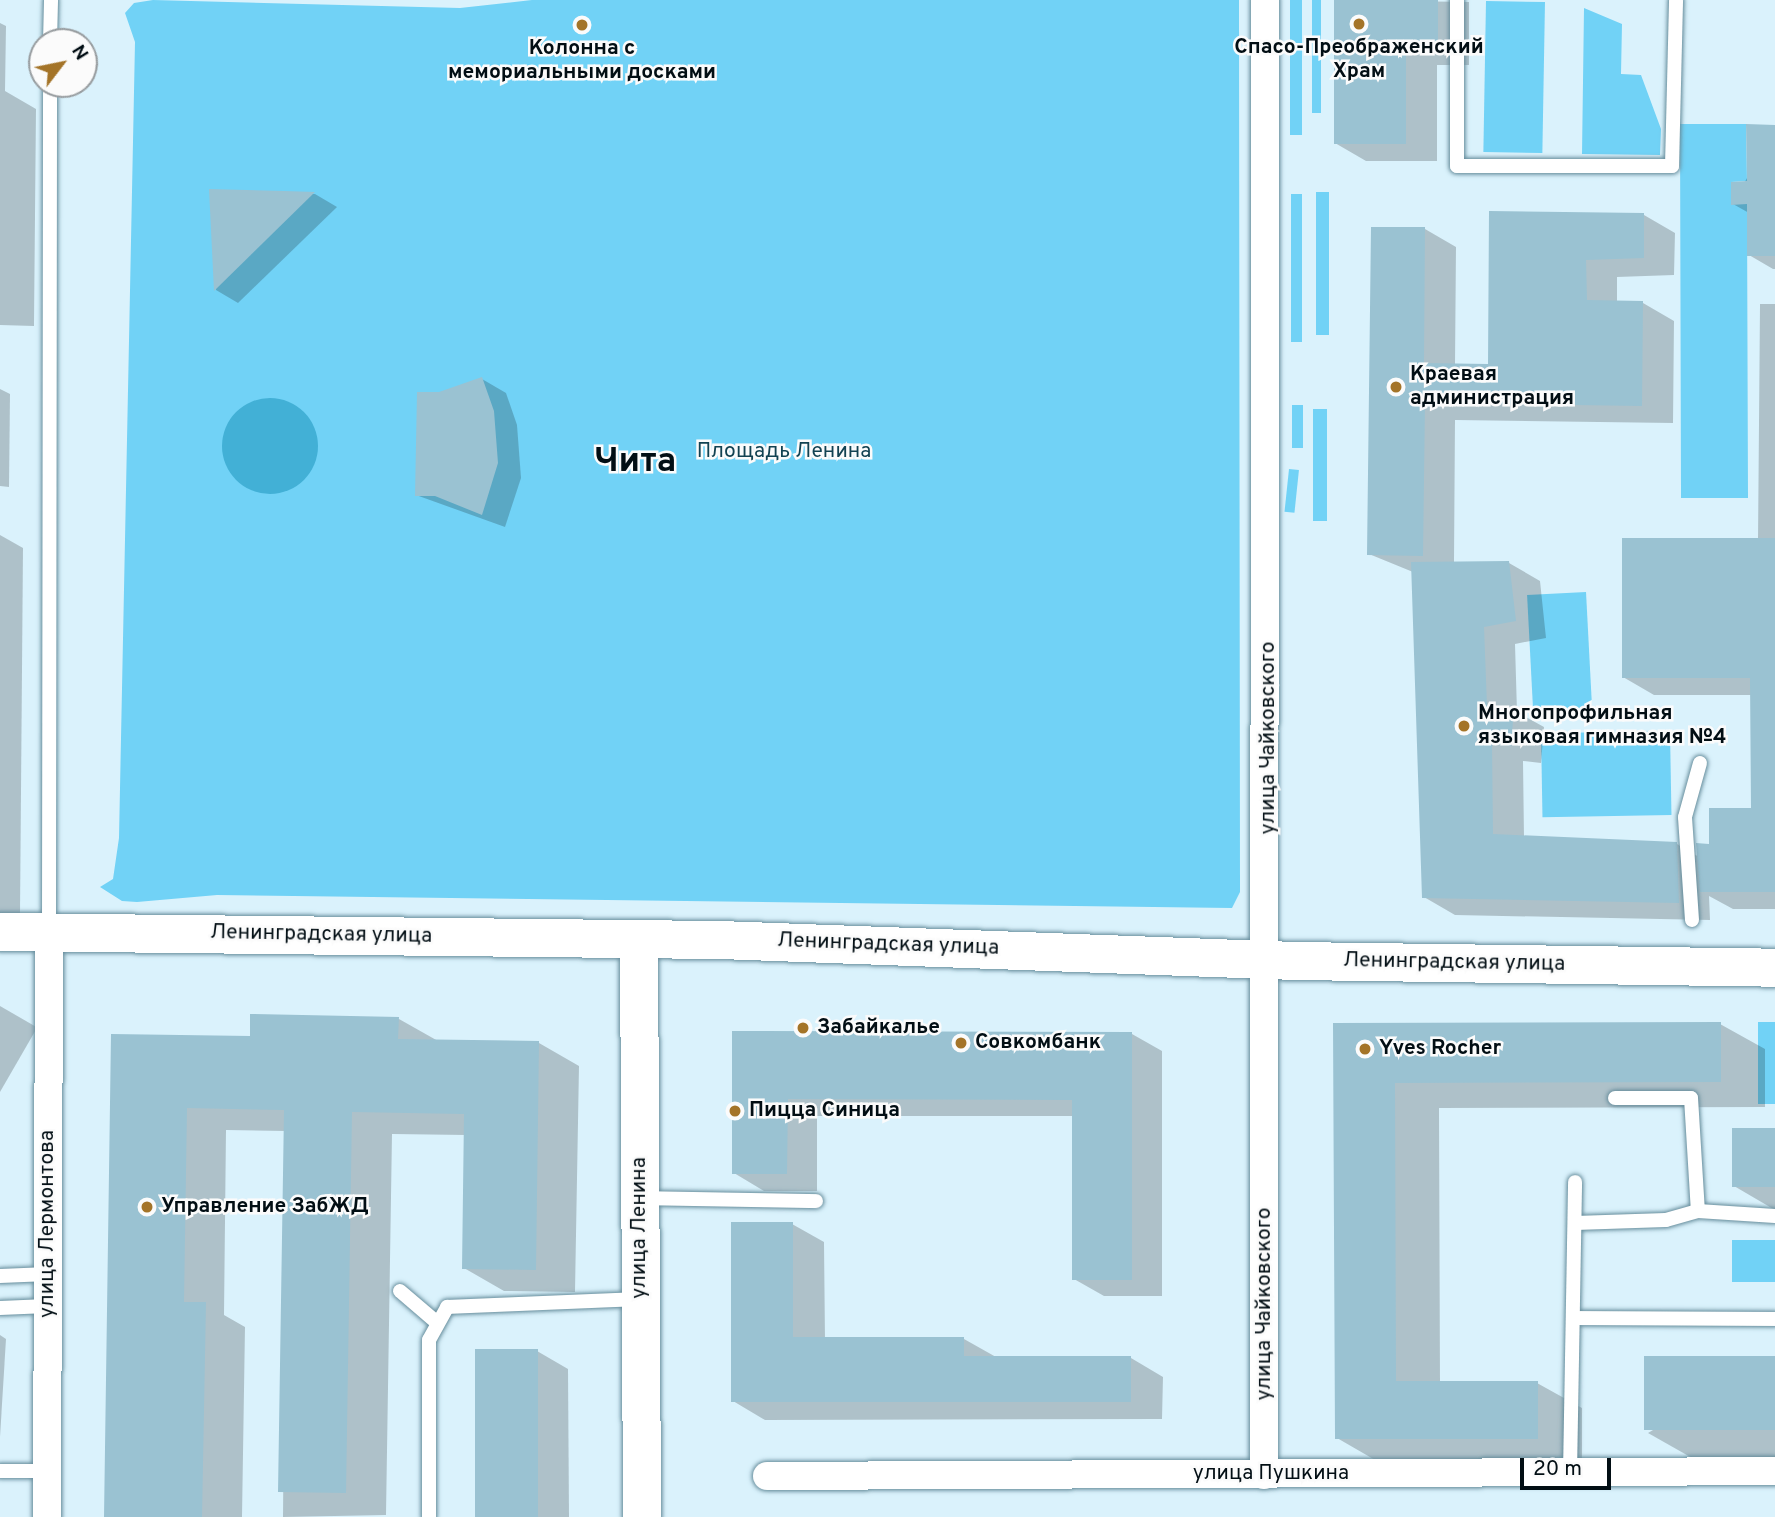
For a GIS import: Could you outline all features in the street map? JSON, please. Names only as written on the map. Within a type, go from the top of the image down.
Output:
[{"type":"main road","name":"Ленинградская улица","points":[[0,932],[639,939],[1775,968]]},
{"type":"main road","name":"улица Ленина","points":[[639,939],[642,1517]]},
{"type":"street","name":"улица Чайковского","points":[[1264,1475],[1265,0]]},
{"type":"street","name":"улица Лермонтова","points":[[47,1517],[49,931]]},
{"type":"street","name":"улица Пушкина","points":[[767,1476],[1775,1471]]},
{"type":"lane","points":[[50,28],[51,0]]},
{"type":"lane","points":[[1457,0],[1457,166],[1672,166],[1676,0]]},
{"type":"lane","points":[[49,931],[50,98]]},
{"type":"lane","points":[[1692,920],[1685,817],[1700,764]]},
{"type":"lane","points":[[1615,1098],[1691,1098],[1698,1211]]},
{"type":"lane","points":[[1570,1472],[1575,1182]]},
{"type":"lane","points":[[640,1198],[816,1201]]},
{"type":"lane","points":[[1575,1223],[1666,1220],[1698,1211],[1775,1216]]},
{"type":"lane","points":[[0,1276],[48,1274]]},
{"type":"lane","points":[[400,1291],[435,1321]]},
{"type":"lane","points":[[429,1517],[429,1340],[435,1321],[447,1307],[641,1299]]},
{"type":"lane","points":[[0,1308],[47,1306]]},
{"type":"lane","points":[[1573,1318],[1775,1319]]},
{"type":"lane","points":[[0,1471],[47,1471]]},
{"type":"green space","name":"Площадь Ленина","points":[[153,0],[460,8],[532,0],[1239,0],[1240,892],[1232,908],[217,895],[137,902],[122,901],[100,887],[113,879],[119,838],[135,42],[125,13],[134,3]]},
{"type":"green space","points":[[1290,0],[1302,0],[1302,135],[1290,135]]},
{"type":"green space","points":[[1312,0],[1321,0],[1321,113],[1312,113]]},
{"type":"green space","points":[[1486,1],[1545,2],[1542,153],[1483,152]]},
{"type":"green space","points":[[1584,8],[1622,24],[1621,74],[1641,75],[1661,129],[1660,155],[1582,154]]},
{"type":"green space","points":[[1680,124],[1746,124],[1747,181],[1731,182],[1731,204],[1747,204],[1748,498],[1681,498]]},
{"type":"green space","points":[[1316,192],[1329,192],[1329,335],[1316,335]]},
{"type":"green space","points":[[1291,194],[1302,194],[1302,342],[1291,342]]},
{"type":"green space","points":[[1292,405],[1303,405],[1303,448],[1292,448]]},
{"type":"green space","points":[[1313,409],[1327,409],[1327,521],[1313,521]]},
{"type":"green space","points":[[1289,469],[1299,470],[1294,513],[1285,512]]},
{"type":"green space","points":[[1586,592],[1593,717],[1534,720],[1527,595]]},
{"type":"green space","points":[[1670,731],[1671,815],[1542,817],[1541,733]]},
{"type":"green space","points":[[1758,1022],[1775,1022],[1775,1104],[1758,1104]]},
{"type":"green space","points":[[1732,1240],[1775,1240],[1775,1282],[1732,1282]]},
{"type":"shaded area","points":[[270,398],[289,401],[304,412],[315,427],[318,446],[315,465],[304,480],[289,491],[270,494],[251,491],[236,480],[225,465],[222,446],[225,427],[236,412],[251,401]]},
{"type":"building","name":"Спасо-Преображенский Храм","points":[[1334,0],[1438,0],[1438,48],[1406,48],[1406,144],[1334,144]]},
{"type":"building","points":[[1746,124],[1775,125],[1775,256],[1747,256],[1747,204],[1731,205],[1731,182],[1747,181]]},
{"type":"building","points":[[209,189],[284,191],[315,192],[214,291]]},
{"type":"building","points":[[1489,211],[1644,213],[1644,258],[1586,260],[1587,300],[1643,301],[1642,406],[1425,403],[1423,556],[1367,555],[1371,227],[1425,227],[1424,363],[1488,364]]},
{"type":"building","points":[[482,377],[494,411],[498,463],[482,515],[435,496],[415,496],[417,392],[439,392]]},
{"type":"building","points":[[1622,538],[1775,538],[1775,892],[1700,892],[1696,843],[1709,844],[1709,808],[1751,808],[1750,678],[1622,678]]},
{"type":"building","name":"Многопрофильная языковая гимназия №4","points":[[1509,561],[1516,621],[1484,627],[1487,706],[1514,708],[1511,746],[1492,744],[1493,834],[1677,842],[1679,903],[1422,898],[1411,562]]},
{"type":"building","points":[[250,1014],[399,1017],[398,1039],[539,1041],[536,1270],[462,1269],[464,1114],[352,1112],[346,1493],[278,1492],[284,1110],[187,1108],[184,1302],[206,1302],[202,1517],[104,1517],[111,1034],[250,1036]]},
{"type":"building","points":[[1721,1022],[1721,1082],[1395,1083],[1396,1381],[1538,1381],[1538,1439],[1335,1439],[1333,1023]]},
{"type":"building","points":[[732,1031],[1132,1032],[1132,1280],[1072,1280],[1072,1100],[788,1099],[787,1174],[732,1174]]},
{"type":"building","points":[[1732,1128],[1775,1128],[1775,1187],[1732,1187]]},
{"type":"building","points":[[731,1222],[793,1222],[793,1337],[964,1337],[964,1356],[1131,1356],[1131,1402],[731,1402]]},
{"type":"building","points":[[475,1349],[538,1349],[538,1517],[475,1517]]},
{"type":"building","points":[[1644,1356],[1775,1356],[1775,1430],[1644,1430]]},
{"type":"place","name":"Спасо-Преображенский Храм","points":[[1359,24]]},
{"type":"place","name":"Колонна с мемориальными досками","points":[[582,25]]},
{"type":"place","name":"Краевая администрация","points":[[1396,387]]},
{"type":"place","name":"Многопрофильная языковая гимназия №4","points":[[1464,726]]},
{"type":"place","name":"Забайкалье","points":[[803,1028]]},
{"type":"place","name":"Совкомбанк","points":[[961,1043]]},
{"type":"place","name":"Yves Rocher","points":[[1365,1049]]},
{"type":"place","name":"Пицца Синица","points":[[735,1111]]},
{"type":"place","name":"Управление ЗабЖД","points":[[147,1207]]},
{"type":"district","name":"Чита","points":[[635,462]]}]
